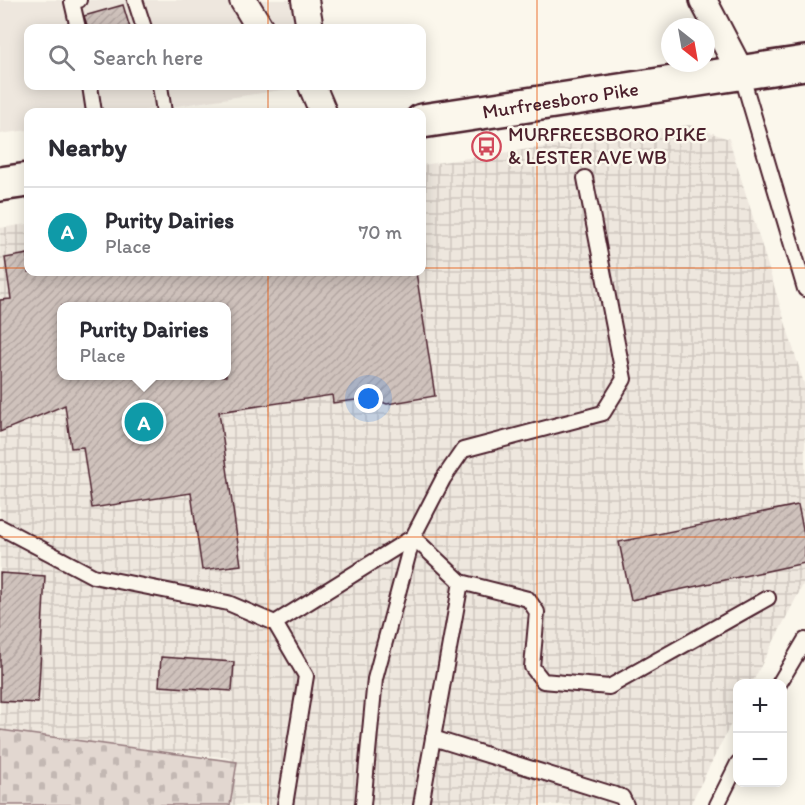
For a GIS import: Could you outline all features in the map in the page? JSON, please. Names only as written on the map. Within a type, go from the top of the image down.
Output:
[{"type":"main road","name":"Murfreesboro Pike","points":[[426,121],[805,63]]},
{"type":"main road","points":[[0,184],[24,181]]},
{"type":"street","points":[[243,0],[258,24]]},
{"type":"street","points":[[305,0],[309,24]]},
{"type":"street","points":[[703,0],[741,73]]},
{"type":"street","points":[[314,90],[321,108]]},
{"type":"lane","points":[[77,24],[72,2],[80,0]]},
{"type":"lane","points":[[135,0],[143,24]]},
{"type":"lane","points":[[741,73],[805,288]]},
{"type":"lane","points":[[91,90],[93,108]]},
{"type":"lane","points":[[161,90],[164,108]]},
{"type":"lane","points":[[363,805],[375,679],[413,537],[443,479],[463,450],[603,414],[624,379],[585,178]]},
{"type":"lane","points":[[0,527],[93,576],[228,603],[275,623],[306,676],[285,805]]},
{"type":"lane","points":[[413,537],[461,582],[528,599],[537,612],[532,667],[543,681],[609,687],[768,598]]},
{"type":"lane","points":[[275,623],[413,537]]},
{"type":"lane","points":[[421,805],[461,582]]},
{"type":"lane","points":[[782,679],[805,640]]},
{"type":"lane","points":[[433,738],[622,796],[626,805]]},
{"type":"lane","points":[[717,805],[733,773]]},
{"type":"shaded area","points":[[0,0],[298,0],[310,24],[24,24],[24,90],[282,90],[163,108],[24,108],[24,131],[0,134]]},
{"type":"shaded area","points":[[689,125],[729,139],[805,387],[805,581],[754,679],[733,679],[733,720],[690,805],[223,805],[231,758],[0,733],[0,228],[24,225],[24,276],[426,276],[426,164]]},
{"type":"green space","points":[[0,730],[237,762],[230,805],[0,805]]},
{"type":"building","points":[[123,5],[129,24],[87,24],[84,16]]},
{"type":"building","points":[[24,255],[24,276],[417,276],[435,396],[387,404],[371,398],[333,403],[332,395],[219,412],[241,565],[202,570],[191,493],[92,508],[83,447],[71,448],[65,405],[0,432],[0,300],[11,299],[5,258]]},
{"type":"building","points":[[798,505],[805,538],[805,563],[631,600],[619,542]]},
{"type":"building","points":[[0,573],[45,576],[38,703],[0,701]]},
{"type":"building","points":[[161,657],[234,662],[232,691],[159,686]]},
{"type":"place","name":"MURFREESBORO PIKE & LESTER AVE WB","points":[[487,146]]},
{"type":"place","name":"Purity Dairies","points":[[144,422]]}]
